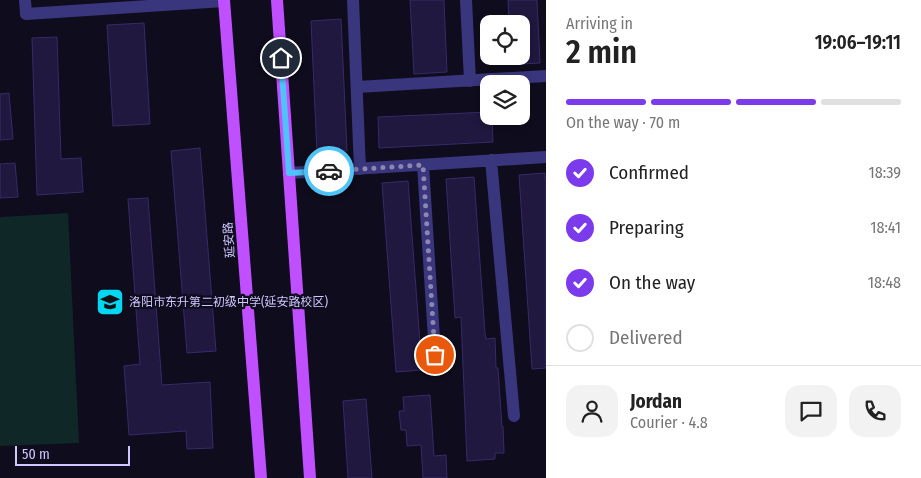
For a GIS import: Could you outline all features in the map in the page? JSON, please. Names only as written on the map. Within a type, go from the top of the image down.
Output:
[{"type":"main road","points":[[277,0],[310,478]]},
{"type":"main road","name":"延安路","points":[[224,1],[260,478]]},
{"type":"street","points":[[25,0],[26,14],[224,1]]},
{"type":"street","points":[[353,0],[360,169]]},
{"type":"street","points":[[466,0],[470,81]]},
{"type":"street","points":[[357,87],[546,76]]},
{"type":"street","points":[[289,173],[546,157]]},
{"type":"street","points":[[491,160],[514,416]]},
{"type":"street","points":[[423,165],[435,355]]},
{"type":"green space","points":[[68,213],[79,443],[0,446],[0,217]]},
{"type":"building","points":[[410,0],[444,0],[447,72],[414,74]]},
{"type":"building","points":[[508,0],[537,0],[540,63],[530,64],[530,15],[509,15]]},
{"type":"building","points":[[341,19],[347,151],[317,153],[311,21]]},
{"type":"building","points":[[144,23],[150,124],[113,126],[107,25]]},
{"type":"building","points":[[57,37],[61,159],[81,158],[83,192],[37,195],[32,38]]},
{"type":"building","points":[[9,93],[13,139],[0,140],[0,94]]},
{"type":"building","points":[[480,112],[480,125],[492,125],[493,142],[379,148],[378,117]]},
{"type":"building","points":[[200,148],[216,351],[187,353],[171,151]]},
{"type":"building","points":[[15,163],[18,197],[0,198],[0,164]]},
{"type":"building","points":[[545,173],[546,368],[532,369],[519,175]]},
{"type":"building","points":[[474,177],[485,333],[486,339],[495,338],[504,453],[495,453],[495,459],[467,461],[461,317],[455,318],[446,179]]},
{"type":"building","points":[[408,181],[422,370],[396,372],[382,183]]},
{"type":"building","points":[[148,198],[162,385],[210,382],[213,448],[187,449],[186,431],[129,435],[124,366],[140,364],[128,199]]},
{"type":"building","points":[[430,395],[434,456],[446,455],[447,478],[423,478],[421,445],[407,446],[406,430],[401,430],[399,411],[404,411],[403,397]]},
{"type":"building","points":[[366,399],[372,478],[348,478],[343,401]]},
{"type":"way so far","points":[[329,171],[423,165],[435,355]]},
{"type":"place","name":"洛阳市东升第二初级中学(延安路校区)","points":[[110,302]]},
{"type":"route","points":[[281,58],[289,173],[329,171]]}]
